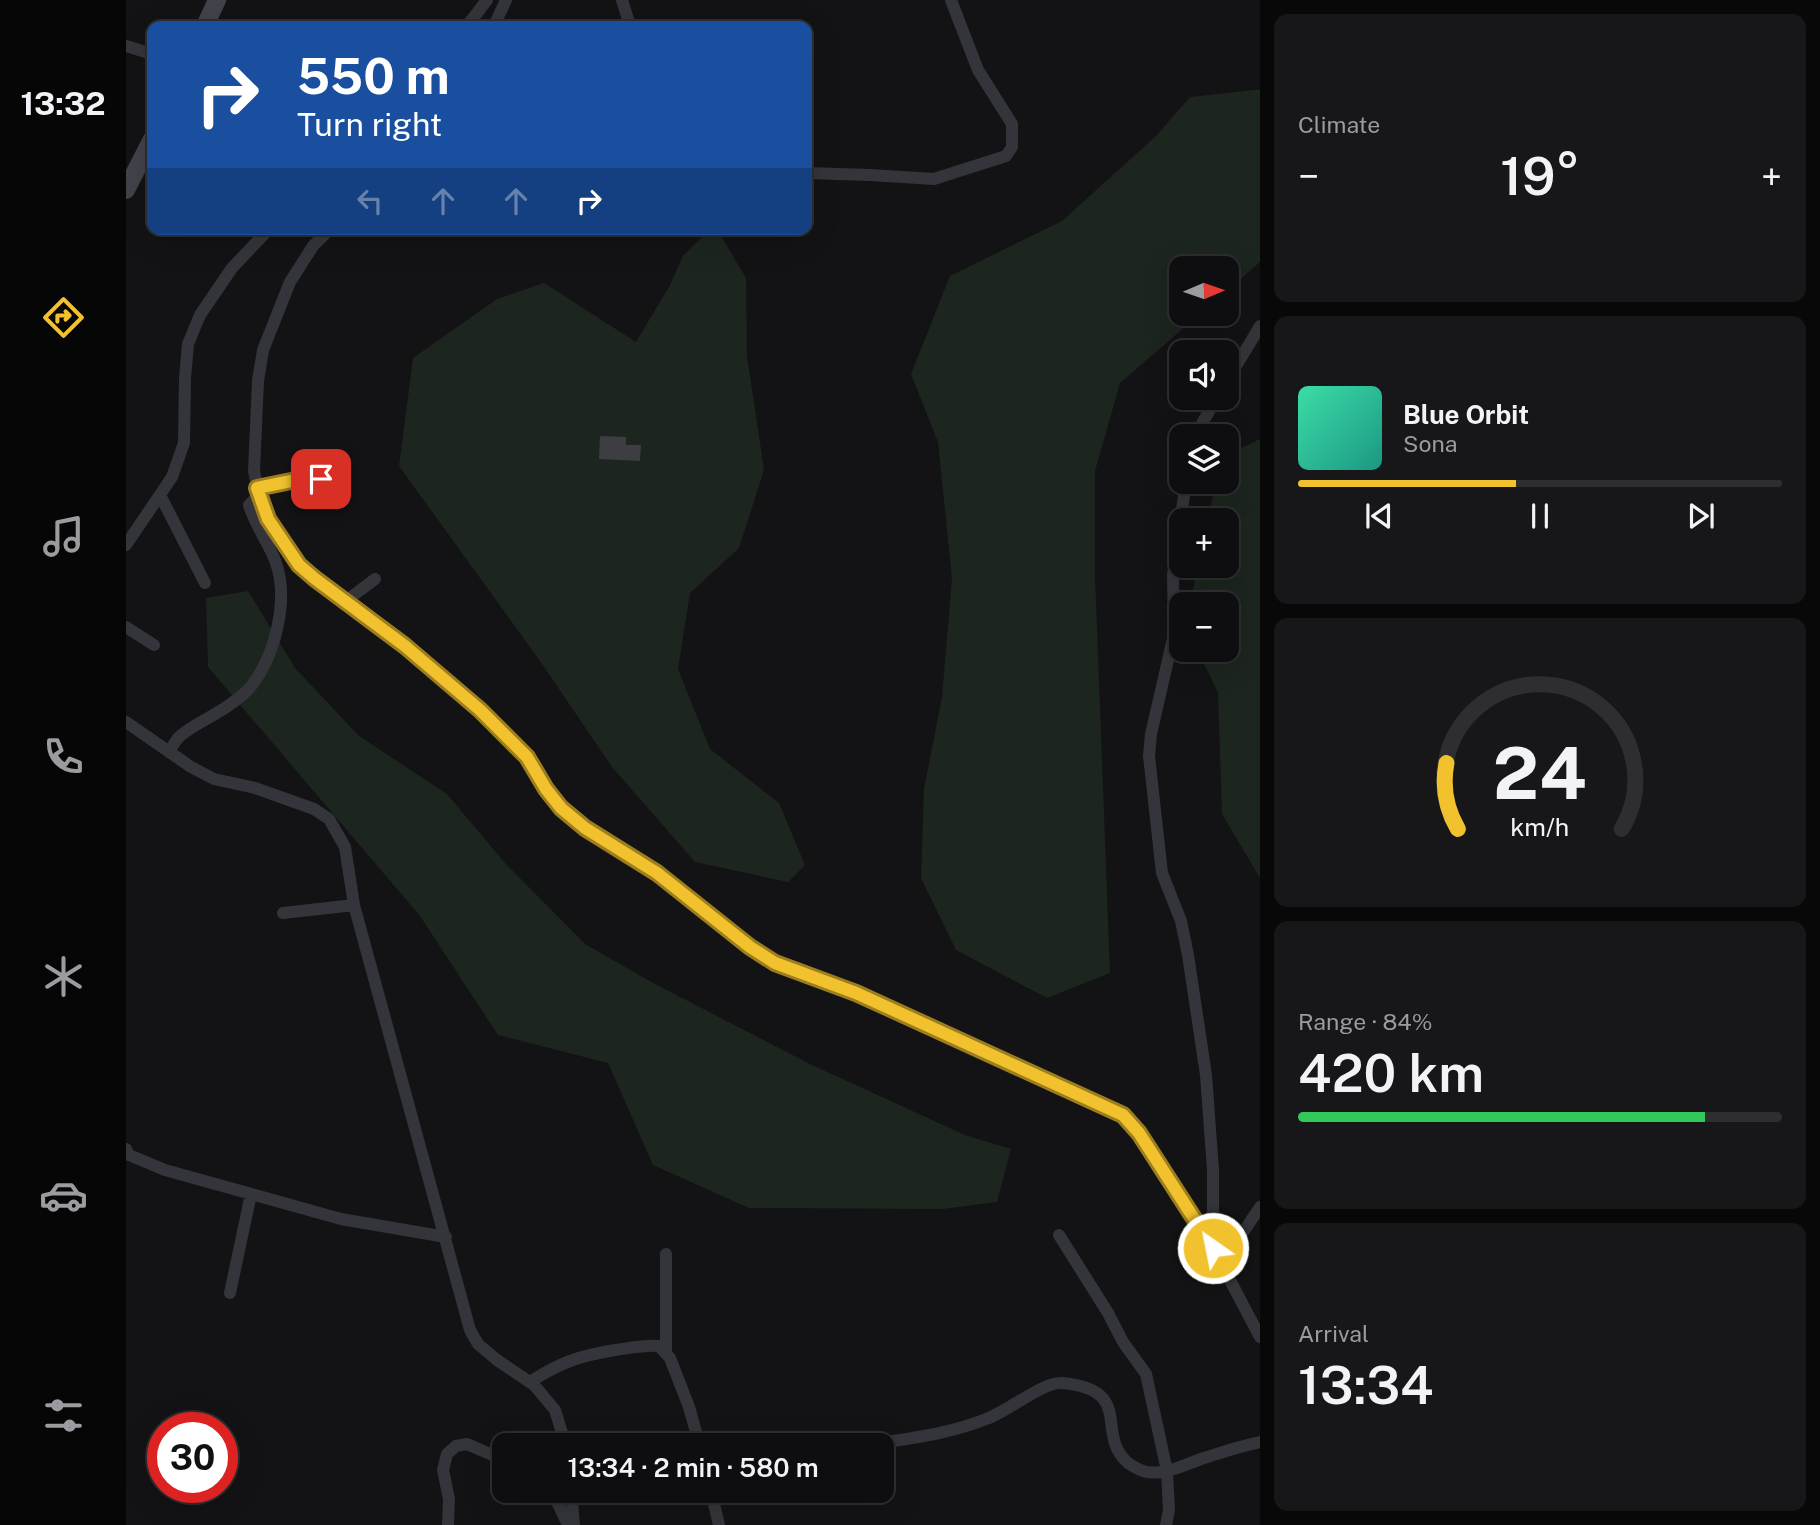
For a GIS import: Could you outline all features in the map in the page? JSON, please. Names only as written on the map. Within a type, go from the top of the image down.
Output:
[{"type":"main road","points":[[207,21],[217,0]]},
{"type":"main road","points":[[126,190],[147,149]]},
{"type":"street","points":[[471,21],[487,0]]},
{"type":"street","points":[[496,21],[506,0]]},
{"type":"street","points":[[622,0],[628,21]]},
{"type":"street","points":[[812,173],[934,179],[1006,156],[1012,147],[1012,124],[978,70],[951,0]]},
{"type":"street","points":[[126,46],[147,52]]},
{"type":"street","points":[[126,545],[172,477],[184,443],[188,344],[201,315],[232,268],[263,235]]},
{"type":"street","points":[[324,235],[313,246],[290,282],[263,350],[258,381],[254,471],[258,491],[268,519],[299,565],[405,646],[480,710],[527,757],[561,808],[585,828],[657,873],[750,947],[775,963],[856,993],[1123,1115],[1139,1133],[1215,1252],[1260,1337]]},
{"type":"street","points":[[1239,361],[1260,326]]},
{"type":"street","points":[[169,751],[179,737],[230,705],[250,688],[264,667],[277,631],[280,582],[276,563],[249,505],[258,491],[291,481],[321,479]]},
{"type":"street","points":[[1184,494],[1172,575],[1174,634],[1151,734],[1149,756],[1162,873],[1181,922],[1186,944],[1206,1075],[1213,1170],[1215,1252]]},
{"type":"street","points":[[160,495],[205,583]]},
{"type":"street","points":[[346,601],[375,579]]},
{"type":"street","points":[[126,627],[154,645]]},
{"type":"street","points":[[126,722],[191,767],[214,779],[255,788],[314,809],[329,819],[345,847],[354,905],[470,1330],[478,1344],[534,1385],[555,1410],[562,1433]]},
{"type":"street","points":[[283,913],[354,905]]},
{"type":"street","points":[[126,1149],[129,1155],[165,1170],[341,1219],[446,1237]]},
{"type":"street","points":[[230,1293],[251,1194]]},
{"type":"street","points":[[1215,1252],[1244,1231],[1260,1207]]},
{"type":"street","points":[[1059,1235],[1123,1342],[1146,1374],[1167,1471],[1169,1510],[1166,1525]]},
{"type":"street","points":[[666,1254],[666,1353]]},
{"type":"street","points":[[530,1382],[555,1366],[585,1354],[644,1345],[659,1346],[670,1358],[696,1433]]},
{"type":"street","points":[[894,1440],[948,1431],[987,1419],[1016,1405],[1043,1387],[1059,1382],[1089,1387],[1101,1396],[1110,1410],[1114,1444],[1121,1457],[1134,1468],[1147,1472],[1167,1471],[1260,1442]]},
{"type":"street","points":[[448,1525],[449,1499],[443,1470],[447,1454],[456,1446],[467,1444],[492,1455]]},
{"type":"street","points":[[558,1503],[568,1525]]},
{"type":"street","points":[[572,1503],[574,1525]]},
{"type":"street","points":[[714,1503],[719,1525]]},
{"type":"shaded area","points":[[1260,90],[1260,262],[1239,280],[1239,256],[1169,256],[1169,326],[1186,326],[1120,383],[1095,471],[1095,575],[1110,973],[1047,998],[956,950],[921,878],[924,789],[942,697],[952,578],[938,442],[911,374],[950,276],[1062,221],[1156,136],[1190,97]]},
{"type":"shaded area","points":[[704,235],[721,235],[746,278],[747,356],[764,470],[739,548],[690,593],[678,669],[710,749],[779,803],[805,865],[788,882],[695,862],[612,767],[540,661],[399,466],[413,358],[497,299],[544,283],[636,342],[670,285],[683,256]]},
{"type":"shaded area","points":[[1260,439],[1260,878],[1222,814],[1218,693],[1203,662],[1239,662],[1239,592],[1192,592],[1195,578],[1239,578],[1239,508],[1210,508],[1213,494],[1239,494],[1239,449]]},
{"type":"shaded area","points":[[248,591],[295,668],[359,736],[447,794],[504,862],[585,944],[655,984],[812,1065],[965,1135],[1011,1149],[997,1202],[943,1209],[749,1208],[653,1165],[608,1063],[498,1035],[420,916],[208,667],[206,598]]},
{"type":"building","points":[[600,436],[626,437],[626,445],[641,445],[640,461],[599,459]]},
{"type":"route","points":[[321,479],[291,481],[257,488],[268,519],[299,565],[405,646],[480,710],[527,757],[561,808],[585,828],[657,873],[750,947],[775,963],[856,993],[1123,1115],[1139,1133],[1213,1248]]}]
